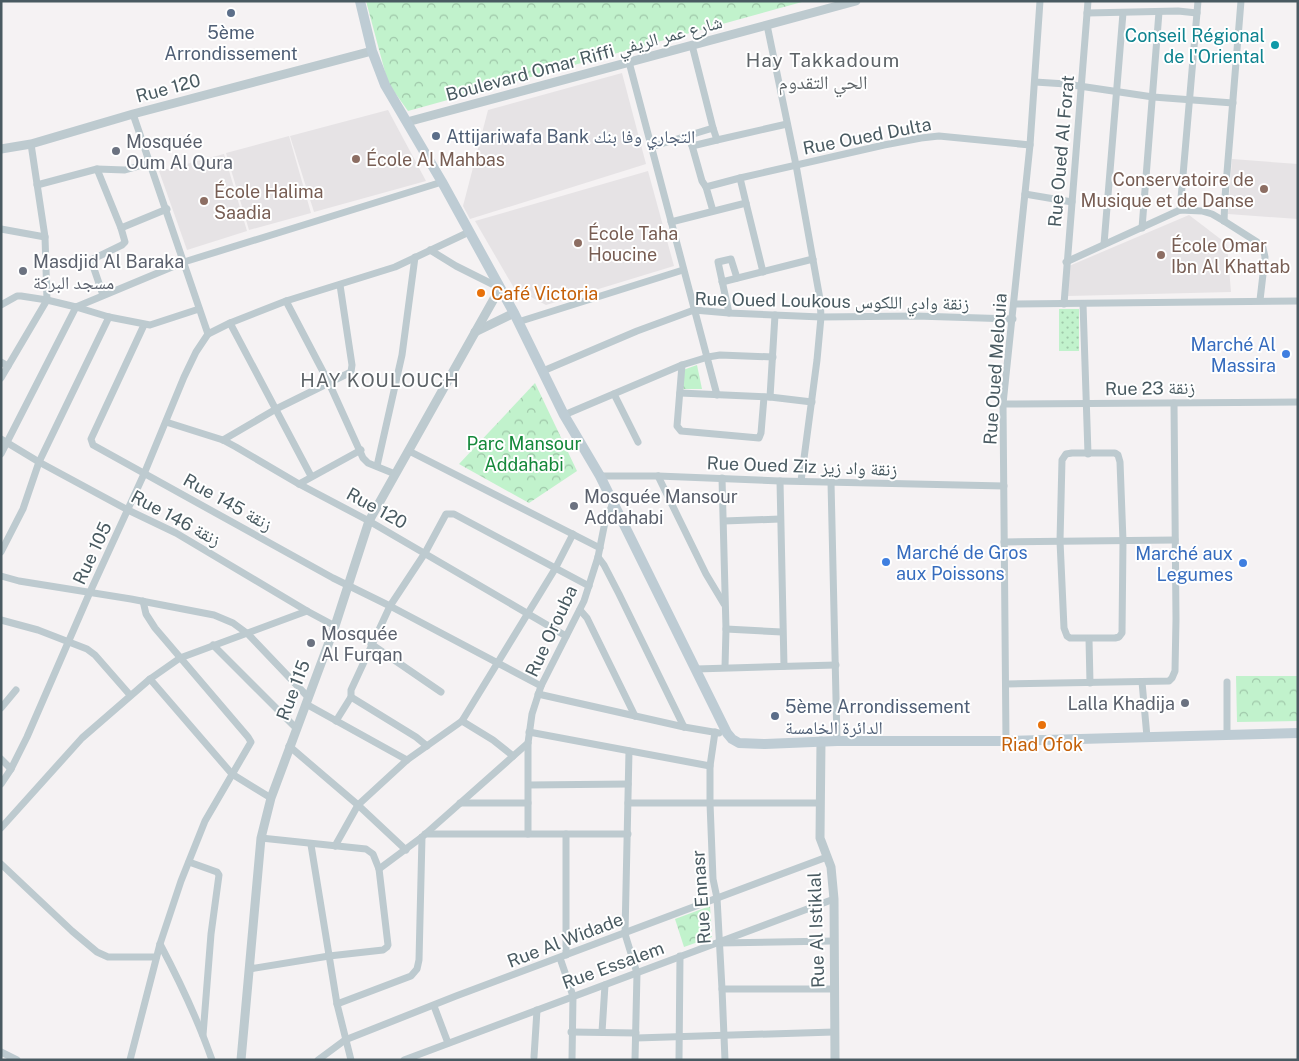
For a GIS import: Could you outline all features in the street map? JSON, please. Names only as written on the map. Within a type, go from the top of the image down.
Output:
[{"type":"main road","points":[[360,1],[372,51],[386,85],[516,317],[564,415],[600,476],[727,733],[732,739],[739,743],[775,744],[821,741],[1006,741],[1298,733]]},
{"type":"street","name":"Boulevard Omar Riffi شارع عمر الريفي","points":[[408,122],[856,1]]},
{"type":"street","name":"Rue Oued Melouia","points":[[1006,741],[1003,404],[1030,145],[1040,1]]},
{"type":"street","name":"Rue Oued Al Forat","points":[[1064,304],[1088,1]]},
{"type":"street","points":[[1180,210],[1198,1]]},
{"type":"street","points":[[1224,221],[1241,1]]},
{"type":"street","points":[[1087,13],[1178,11],[1197,13]]},
{"type":"street","points":[[1142,228],[1159,12]]},
{"type":"street","points":[[1104,244],[1123,13]]},
{"type":"street","points":[[767,26],[818,282],[821,317],[801,481]]},
{"type":"street","points":[[692,45],[717,140]]},
{"type":"street","name":"Rue 120","points":[[1,149],[31,144],[133,114],[372,51]]},
{"type":"street","points":[[628,62],[717,395]]},
{"type":"street","points":[[1035,82],[1066,84],[1189,100],[1233,103]]},
{"type":"street","points":[[133,114],[208,334],[230,323],[286,302],[387,270],[469,232]]},
{"type":"street","points":[[692,146],[787,124]]},
{"type":"street","points":[[651,147],[713,128]]},
{"type":"street","points":[[690,135],[702,181],[706,187],[713,210]]},
{"type":"street","name":"Rue Oued Dulta","points":[[706,187],[921,138],[939,136],[1030,145]]},
{"type":"street","points":[[1,378],[4,364],[47,300],[45,236],[31,144]]},
{"type":"street","points":[[37,185],[97,169],[125,170],[150,163]]},
{"type":"street","points":[[97,169],[121,228],[124,241],[124,244],[91,260],[103,295]]},
{"type":"street","points":[[740,178],[763,272]]},
{"type":"street","points":[[1,454],[4,441],[76,307],[184,262],[442,182]]},
{"type":"street","points":[[1025,194],[1072,202]]},
{"type":"street","points":[[671,222],[746,203]]},
{"type":"street","points":[[121,228],[166,209]]},
{"type":"street","points":[[1066,262],[1180,210],[1202,211],[1224,221],[1257,242],[1263,248],[1265,257],[1260,300]]},
{"type":"street","points":[[1,229],[45,236]]},
{"type":"street","points":[[430,250],[456,266],[500,288]]},
{"type":"street","points":[[377,466],[402,355],[416,257]]},
{"type":"street","points":[[728,313],[718,262],[730,258],[737,278]]},
{"type":"street","points":[[722,282],[813,259]]},
{"type":"street","points":[[475,332],[516,317],[683,270]]},
{"type":"street","points":[[223,440],[276,410],[349,374],[352,368],[340,285]]},
{"type":"street","name":"Rue 115","points":[[241,1060],[261,838],[271,798],[335,626],[369,521],[500,288]]},
{"type":"street","points":[[1,305],[17,296],[47,300],[109,317],[144,324],[159,323],[199,309]]},
{"type":"street","points":[[1014,304],[1298,301]]},
{"type":"street","points":[[286,302],[329,383],[366,461],[395,474]]},
{"type":"street","points":[[1083,304],[1088,454]]},
{"type":"street","name":"Rue Oued Loukous زنقة وادي اللكوس","points":[[543,371],[694,310],[821,317],[916,316],[1012,319]]},
{"type":"street","points":[[682,366],[677,426],[679,429],[758,438],[773,357],[775,315]]},
{"type":"street","points":[[1,552],[23,509],[39,462],[109,317]]},
{"type":"street","points":[[230,323],[312,476]]},
{"type":"street","name":"Rue 145 زنقة","points":[[144,324],[91,440],[93,445],[348,585],[541,686]]},
{"type":"street","name":"Rue 105","points":[[1,784],[28,737],[196,352],[208,334]]},
{"type":"street","points":[[564,415],[708,356],[773,357]]},
{"type":"street","points":[[680,393],[767,397],[812,402]]},
{"type":"street","points":[[614,394],[638,442]]},
{"type":"street","name":"Rue 23 زنقة","points":[[1003,404],[1298,402]]},
{"type":"street","points":[[1006,684],[1142,682],[1168,681],[1172,678],[1175,671],[1176,619],[1174,403]]},
{"type":"street","name":"Rue 120","points":[[166,422],[223,440],[299,484],[369,521],[566,636]]},
{"type":"street","name":"Rue 146 زنقة","points":[[4,441],[128,510],[176,533],[335,626]]},
{"type":"street","points":[[299,484],[360,450]]},
{"type":"street","points":[[409,451],[600,548]]},
{"type":"street","points":[[1115,453],[1120,457],[1123,540],[1122,633],[1119,637],[1115,638],[1070,638],[1065,632],[1060,540],[1062,460],[1066,454],[1088,454],[1115,453]]},
{"type":"street","name":"Rue Oued Ziz زنقة واد زيز","points":[[600,476],[1004,486]]},
{"type":"street","points":[[658,476],[706,574],[725,604]]},
{"type":"street","points":[[722,478],[726,629],[725,667]]},
{"type":"street","points":[[780,481],[784,666]]},
{"type":"street","points":[[830,482],[837,741]]},
{"type":"street","name":"Rue Orouba","points":[[528,834],[528,743],[532,714],[541,686],[580,610],[598,557],[605,522],[613,503]]},
{"type":"street","points":[[336,721],[351,697],[351,690],[390,606],[425,554],[445,515],[448,513],[454,514],[589,586]]},
{"type":"street","points":[[724,521],[780,519]]},
{"type":"street","points":[[335,846],[358,805],[407,760],[462,721],[555,569],[573,534]]},
{"type":"street","points":[[1004,542],[1175,540]]},
{"type":"street","points":[[598,557],[616,588],[684,726]]},
{"type":"street","points":[[1,576],[19,582],[90,592],[214,615],[233,623],[248,634],[307,701],[336,721],[407,760]]},
{"type":"street","points":[[130,1060],[156,957],[189,862],[205,821],[250,744],[250,740],[149,619],[143,601]]},
{"type":"street","points":[[580,610],[587,618],[635,716]]},
{"type":"street","points":[[1,828],[82,738],[150,679],[180,658],[307,611]]},
{"type":"street","points":[[1,620],[38,630],[87,649],[95,654],[130,695]]},
{"type":"street","points":[[726,629],[782,632]]},
{"type":"street","points":[[1089,639],[1090,683]]},
{"type":"street","points":[[371,644],[441,692]]},
{"type":"street","points":[[213,645],[296,728]]},
{"type":"street","points":[[696,669],[836,665]]},
{"type":"street","points":[[150,679],[232,774],[271,798]]},
{"type":"street","points":[[1142,682],[1147,737]]},
{"type":"street","points":[[1226,682],[1227,735]]},
{"type":"street","points":[[1,708],[16,690]]},
{"type":"street","points":[[538,694],[635,716],[727,733]]},
{"type":"street","points":[[351,697],[416,737],[427,746]]},
{"type":"street","points":[[462,721],[494,740],[513,756]]},
{"type":"street","points":[[529,732],[710,766]]},
{"type":"street","name":"Rue Ennasr","points":[[715,732],[710,766],[710,803],[725,1060]]},
{"type":"street","name":"Rue Al Istiklal","points":[[821,741],[820,838],[832,876],[834,899],[835,1060]]},
{"type":"street","points":[[379,869],[423,836],[528,743]]},
{"type":"street","points":[[289,746],[358,805],[406,850]]},
{"type":"street","points":[[629,751],[625,934],[638,973],[636,1060]]},
{"type":"street","points":[[1,759],[11,769]]},
{"type":"street","points":[[529,785],[628,784]]},
{"type":"street","points":[[460,803],[528,803]]},
{"type":"street","points":[[628,803],[820,803]]},
{"type":"street","points":[[566,834],[563,957],[573,996],[572,1060]]},
{"type":"street","points":[[423,836],[628,834]]},
{"type":"street","points":[[337,1004],[412,976],[416,970],[419,960],[423,836]]},
{"type":"street","points":[[249,969],[329,956],[383,950],[387,947],[379,869],[376,859],[370,851],[360,848],[311,845],[261,838]]},
{"type":"street","points":[[311,845],[337,1004],[351,1060]]},
{"type":"street","name":"Rue Al Widade","points":[[318,1060],[345,1040],[827,857]]},
{"type":"street","points":[[189,862],[218,872],[220,875],[211,934],[203,1035]]},
{"type":"street","points":[[1,864],[72,931],[98,952],[108,957],[156,957]]},
{"type":"street","name":"Rue Essalem","points":[[404,1060],[834,899]]},
{"type":"street","points":[[719,942],[833,941]]},
{"type":"street","points":[[160,944],[203,1035],[212,1060]]},
{"type":"street","points":[[679,1060],[680,956]]},
{"type":"street","points":[[602,1032],[605,986]]},
{"type":"street","points":[[722,989],[834,989]]},
{"type":"street","points":[[434,1006],[448,1044]]},
{"type":"street","points":[[534,1057],[537,1010]]},
{"type":"street","points":[[571,1032],[602,1032],[636,1036],[724,1036],[834,1032]]},
{"type":"street","points":[[1,1052],[16,1059]]},
{"type":"shaded area","points":[[622,73],[646,164],[470,219],[463,206],[488,110]]},
{"type":"shaded area","name":"École Al Mahbas","points":[[388,110],[426,181],[314,212],[290,136]]},
{"type":"shaded area","points":[[289,136],[311,213],[249,230],[226,153]]},
{"type":"shaded area","name":"École Halima Saadia","points":[[224,154],[247,231],[187,250],[159,171]]},
{"type":"shaded area","name":"Conservatoire de Musique et de Danse","points":[[1232,159],[1298,164],[1298,219],[1228,214]]},
{"type":"shaded area","name":"École Taha Houcine","points":[[648,171],[674,266],[546,305],[514,288],[475,221]]},
{"type":"shaded area","name":"École Omar Ibn Al Khattab","points":[[1189,215],[1227,244],[1231,292],[1068,296],[1069,266]]},
{"type":"green space","points":[[366,1],[802,2],[408,111],[388,83]]},
{"type":"green space","points":[[1059,309],[1079,309],[1079,351],[1059,351]]},
{"type":"green space","points":[[697,365],[702,389],[681,389],[683,370]]},
{"type":"green space","name":"Parc Mansour Addahabi","points":[[535,383],[577,471],[529,503],[459,464]]},
{"type":"green space","points":[[1236,676],[1298,676],[1298,721],[1237,722]]},
{"type":"green space","points":[[710,906],[712,937],[684,947],[675,919]]},
{"type":"place","name":"5ème Arrondissement","points":[[231,13]]},
{"type":"place","name":"Conseil Régional de l'Oriental","points":[[1275,45]]},
{"type":"place","name":"Attijariwafa Bank التجاري وفا بنك","points":[[436,136]]},
{"type":"place","name":"Mosquée Oum Al Qura","points":[[116,151]]},
{"type":"place","name":"École Al Mahbas","points":[[356,159]]},
{"type":"place","name":"Conservatoire de Musique et de Danse","points":[[1264,189]]},
{"type":"place","name":"École Halima Saadia","points":[[204,201]]},
{"type":"place","name":"École Taha Houcine","points":[[578,243]]},
{"type":"place","name":"École Omar Ibn Al Khattab","points":[[1161,255]]},
{"type":"place","name":"Masdjid Al Baraka مسجد البركة","points":[[23,271]]},
{"type":"place","name":"Café Victoria","points":[[481,293]]},
{"type":"place","name":"Marché Al Massira","points":[[1286,354]]},
{"type":"place","name":"Mosquée Mansour Addahabi","points":[[574,506]]},
{"type":"place","name":"Marché de Gros aux Poissons","points":[[886,562]]},
{"type":"place","name":"Marché aux Legumes","points":[[1243,563]]},
{"type":"place","name":"Mosquée Al Furqan","points":[[311,643]]},
{"type":"place","name":"Lalla Khadija","points":[[1185,703]]},
{"type":"place","name":"5ème Arrondissement الدائرة الخامسة","points":[[775,716]]},
{"type":"place","name":"Riad Ofok","points":[[1042,725]]},
{"type":"district","name":"Hay Takkadoum الحي التقدوم","points":[[823,71]]},
{"type":"district","name":"HAY KOULOUCH","points":[[380,380]]}]
